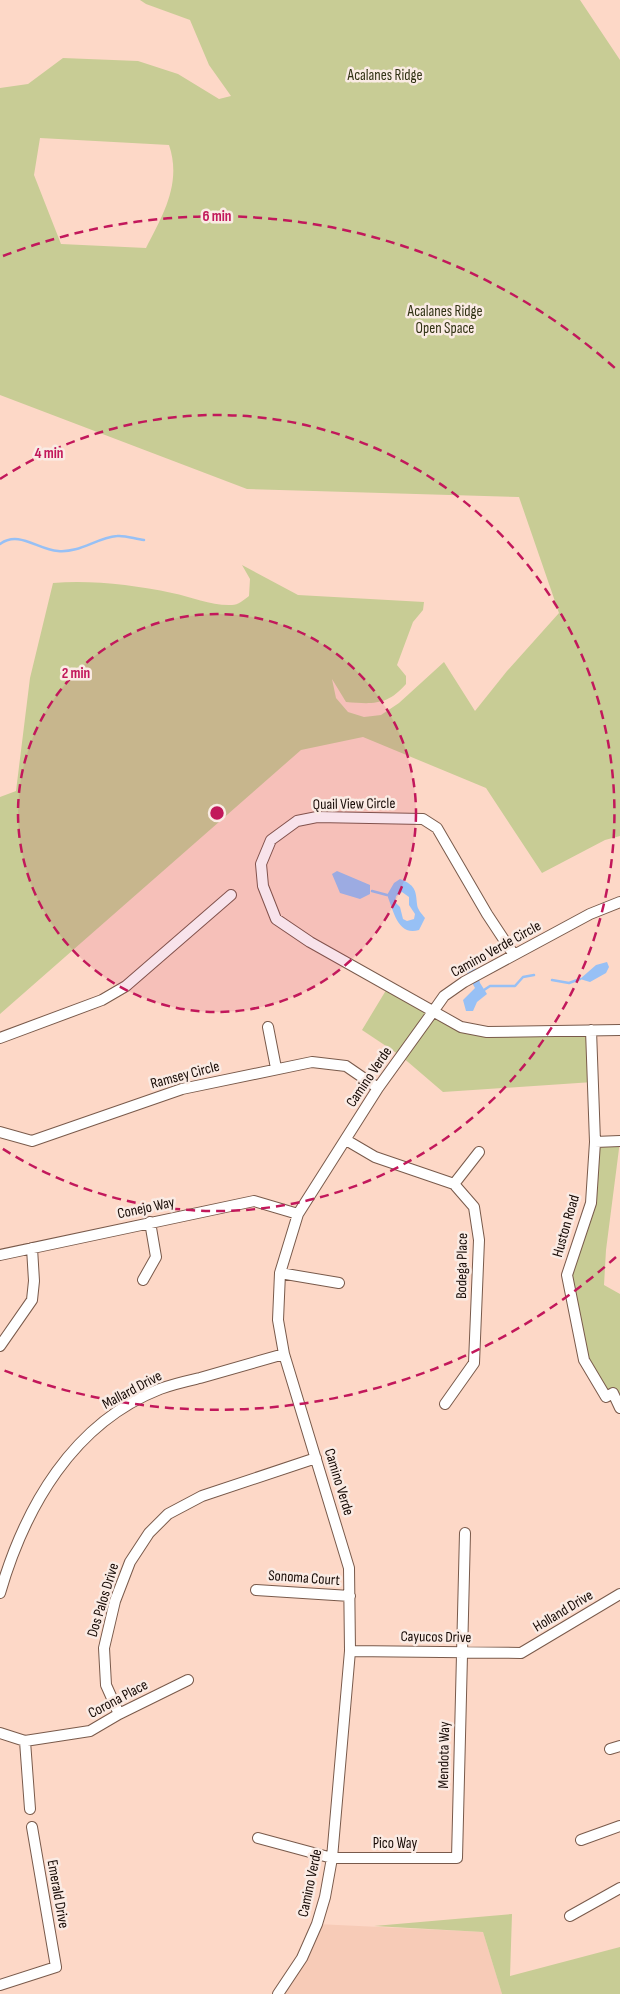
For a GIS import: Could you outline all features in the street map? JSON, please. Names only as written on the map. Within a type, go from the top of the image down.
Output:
[{"type":"street","name":"Quail View Circle","points":[[432,1012],[310,942],[276,919],[263,886],[260,864],[271,840],[297,821],[317,817],[423,819],[438,828],[487,914],[514,955]]},
{"type":"street","points":[[0,1038],[102,1000],[126,986],[231,895]]},
{"type":"street","name":"Camino Verde Circle","points":[[432,1012],[444,996],[464,982],[590,914],[620,902]]},
{"type":"street","points":[[432,1012],[462,1027],[487,1032],[620,1030]]},
{"type":"street","name":"Camino Verde","points":[[278,1994],[302,1958],[317,1924],[325,1897],[332,1858],[350,1651],[349,1568],[284,1354],[278,1320],[280,1273],[298,1214],[378,1088],[432,1012]]},
{"type":"street","points":[[268,1027],[276,1068]]},
{"type":"street","name":"Huston Road","points":[[591,1030],[595,1142],[591,1203],[567,1275],[584,1360],[601,1391],[606,1397],[613,1393],[620,1408]]},
{"type":"street","name":"Ramsey Circle","points":[[0,1132],[32,1141],[182,1089],[312,1062],[346,1066],[378,1088]]},
{"type":"street","points":[[346,1140],[375,1157],[454,1184],[479,1152]]},
{"type":"street","points":[[595,1142],[620,1141]]},
{"type":"street","name":"Bodega Place","points":[[445,1404],[474,1363],[479,1249],[474,1207],[454,1184]]},
{"type":"street","name":"Conejo Way","points":[[0,1255],[254,1201],[298,1214]]},
{"type":"street","points":[[142,1280],[156,1257],[150,1222]]},
{"type":"street","points":[[0,1346],[32,1300],[34,1281],[32,1248]]},
{"type":"street","points":[[280,1273],[338,1283]]},
{"type":"street","name":"Mallard Drive","points":[[0,1593],[2,1579],[22,1528],[47,1482],[81,1441],[114,1413],[160,1389],[284,1354]]},
{"type":"street","name":"Dos Palos Drive","points":[[119,1714],[106,1685],[104,1648],[115,1601],[130,1562],[149,1533],[168,1514],[202,1496],[316,1458]]},
{"type":"street","name":"Mendota Way","points":[[457,1858],[465,1533]]},
{"type":"street","name":"Sonoma Court","points":[[256,1590],[350,1596]]},
{"type":"street","name":"Holland Drive","points":[[521,1653],[620,1594]]},
{"type":"street","name":"Cayucos Drive","points":[[350,1651],[521,1653]]},
{"type":"street","name":"Corona Place","points":[[0,1733],[24,1741],[90,1731],[119,1714],[188,1680]]},
{"type":"street","points":[[24,1741],[30,1809]]},
{"type":"street","name":"Emerald Drive","points":[[0,1986],[56,1967],[32,1826]]},
{"type":"street","points":[[581,1840],[620,1826]]},
{"type":"street","name":"Pico Way","points":[[258,1838],[332,1858],[457,1858]]},
{"type":"street","points":[[570,1916],[620,1888]]},
{"type":"shaded area","points":[[317,1924],[483,1932],[502,1994],[278,1994]]},
{"type":"green space","points":[[140,0],[580,0],[620,60],[620,836],[605,840],[542,873],[486,788],[363,737],[301,750],[0,1014],[0,797],[16,791],[30,678],[53,583],[83,582],[128,586],[172,593],[217,604],[232,605],[239,603],[249,596],[250,579],[242,565],[298,595],[424,602],[423,610],[413,622],[397,665],[406,676],[406,684],[399,691],[386,700],[379,702],[346,702],[332,679],[336,698],[348,712],[364,717],[381,715],[399,703],[444,662],[475,711],[507,671],[559,613],[519,497],[247,489],[0,395],[0,88],[28,84],[63,58],[138,61],[178,74],[219,99],[231,96],[209,65],[190,20]],"holes":[[[40,138],[169,145],[173,172],[172,186],[159,223],[146,248],[61,244],[34,175]]]},
{"type":"green space","points":[[388,987],[462,1027],[591,1030],[593,1082],[443,1092],[401,1056],[362,1030]]},
{"type":"green space","points":[[620,1141],[606,1250],[604,1285],[620,1294],[620,1393],[601,1391],[584,1360],[567,1275],[591,1203],[595,1142]]},
{"type":"green space","points":[[512,1914],[510,1976],[620,1947],[620,1994],[502,1994],[483,1932],[374,1926]]},
{"type":"water","points":[[337,871],[370,885],[370,894],[360,899],[340,893],[332,874]]},
{"type":"water","points":[[400,879],[409,883],[414,888],[418,908],[425,918],[419,930],[412,931],[406,929],[397,920],[387,895],[394,883]],"holes":[[[402,892],[409,897],[409,905],[415,914],[414,919],[407,921],[403,919],[400,907],[395,902],[396,896]]]},
{"type":"water","points":[[607,962],[609,967],[606,973],[590,982],[580,979],[596,965]]},
{"type":"water","points":[[474,963],[480,983],[487,994],[477,1002],[473,1011],[466,1011],[463,1000],[475,988],[463,966]]},
{"type":"waterway","points":[[0,544],[14,539],[51,550],[66,551],[81,548],[109,537],[123,536],[144,540]]},
{"type":"waterway","points":[[372,891],[387,895]]},
{"type":"waterway","points":[[484,990],[490,986],[515,986],[523,977],[534,975]]},
{"type":"waterway","points":[[552,980],[569,983],[580,979]]},
{"type":"park label","name":"Acalanes Ridge","points":[[385,75]]},
{"type":"park label","name":"Acalanes Ridge Open Space","points":[[445,320]]}]
